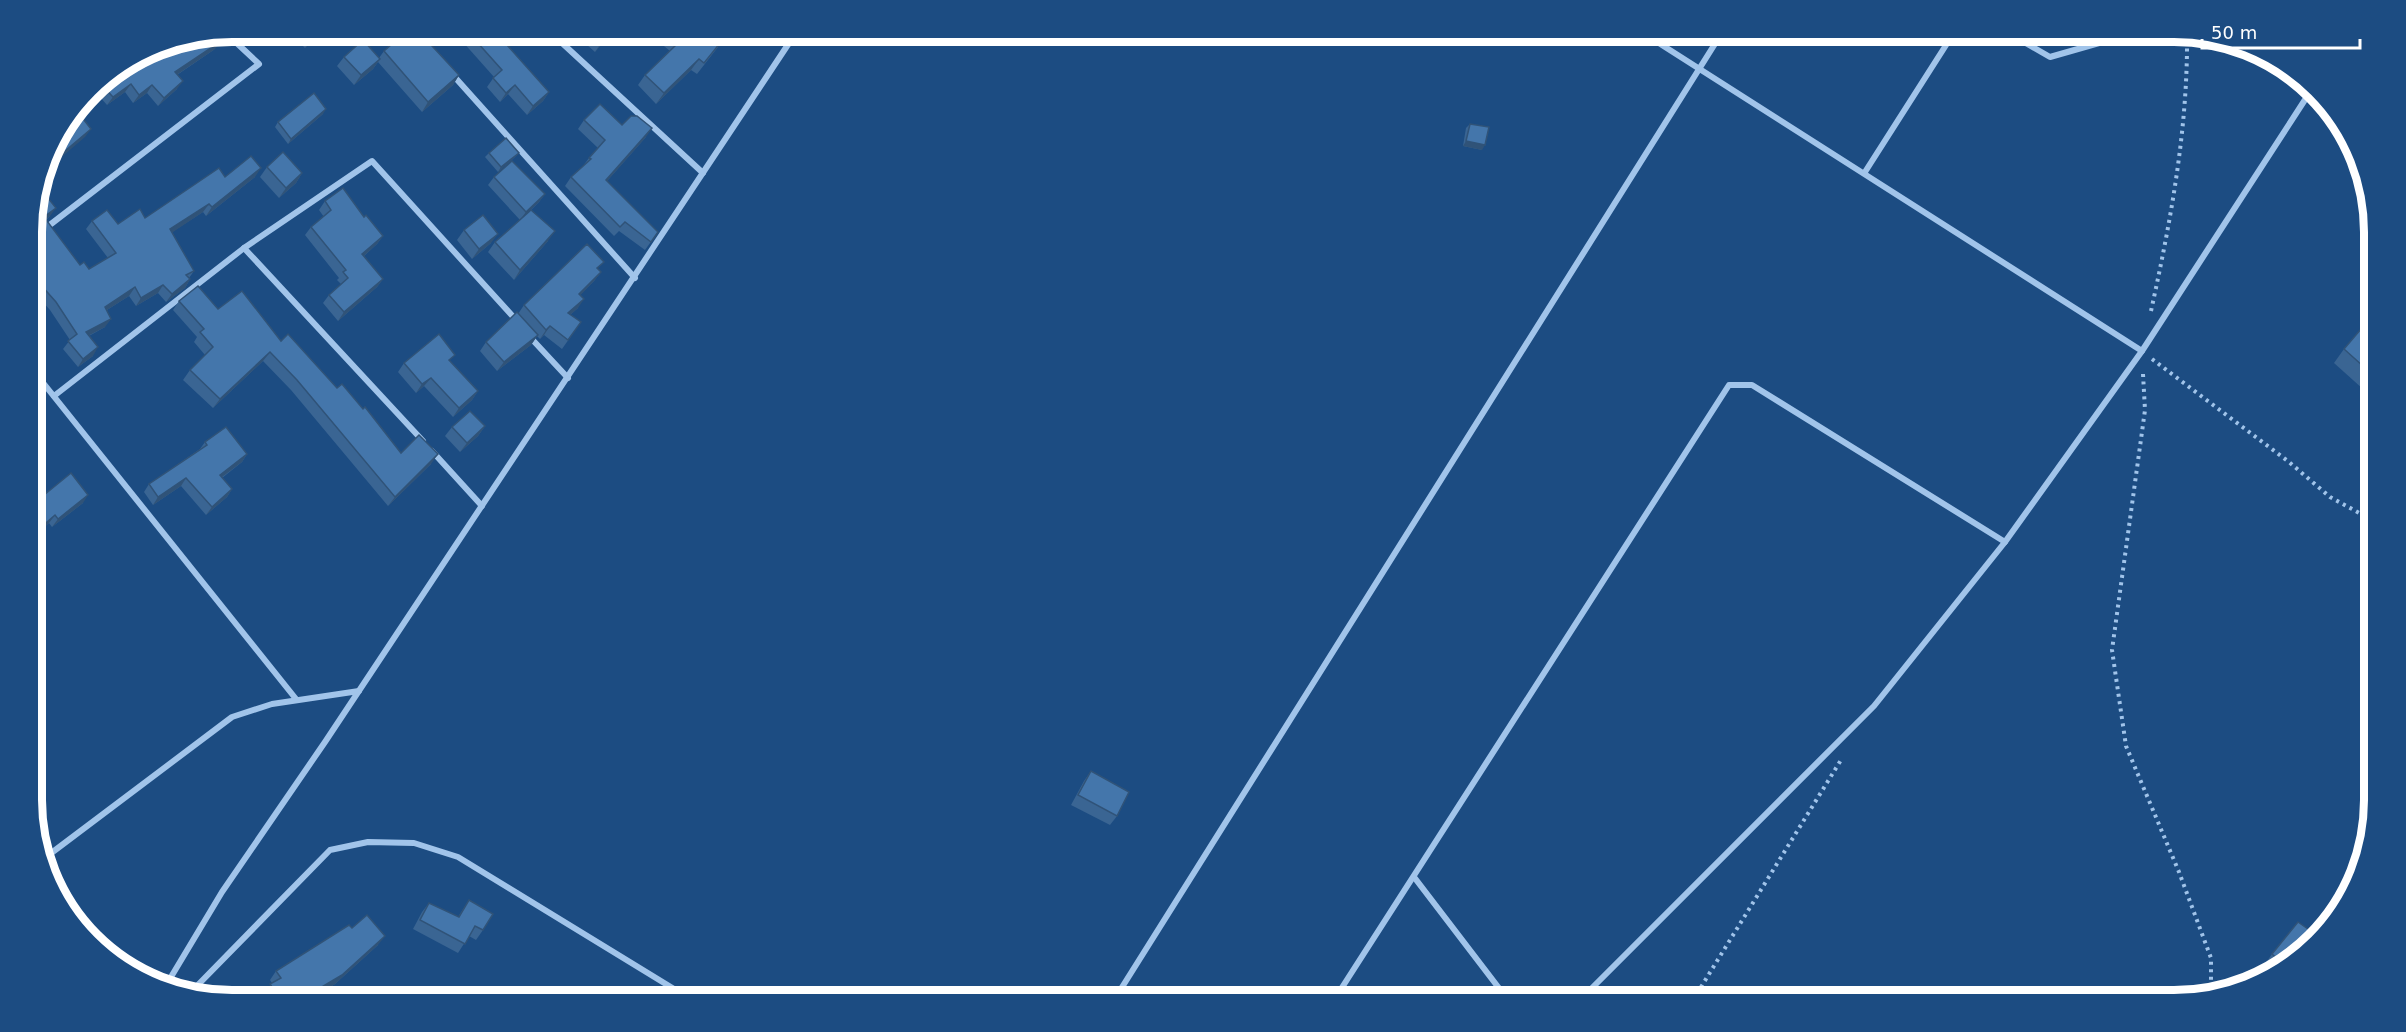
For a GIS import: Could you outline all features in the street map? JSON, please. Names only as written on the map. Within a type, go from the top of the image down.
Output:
[{"type":"street","points":[[51,224],[259,64],[236,42]]},
{"type":"street","points":[[560,42],[703,173]]},
{"type":"street","points":[[170,980],[222,892],[359,691],[790,42]]},
{"type":"street","points":[[1656,42],[1865,172],[2142,351]]},
{"type":"street","points":[[1120,990],[1716,42]]},
{"type":"street","points":[[1865,172],[1949,42]]},
{"type":"street","points":[[2023,42],[2050,57],[2102,42]]},
{"type":"street","points":[[445,67],[635,278]]},
{"type":"street","points":[[1590,990],[1874,706],[2005,542],[2142,351],[2307,97]]},
{"type":"street","points":[[54,396],[244,248],[372,161],[568,378]]},
{"type":"street","points":[[244,248],[482,506]]},
{"type":"street","points":[[42,381],[296,699]]},
{"type":"street","points":[[1341,990],[1729,385],[1752,385],[2005,542]]},
{"type":"street","points":[[49,853],[232,717],[296,699],[359,691]]},
{"type":"street","points":[[197,986],[330,850],[368,842],[414,843],[458,856],[676,990]]},
{"type":"street","points":[[1414,877],[1500,990]]},
{"type":"path","points":[[2149,316],[2167,236],[2186,101],[2187,43]]},
{"type":"path","points":[[2142,351],[2289,462],[2330,497],[2364,516]]},
{"type":"path","points":[[2142,351],[2145,410],[2112,650],[2126,747],[2179,872],[2211,958],[2211,986]]},
{"type":"path","points":[[1699,990],[1843,756]]},
{"type":"building","points":[[220,42],[175,72],[183,81],[164,98],[152,85],[139,95],[131,84],[113,97],[106,90],[137,67],[183,48]]},
{"type":"building","points":[[361,42],[365,42],[380,59],[361,75],[344,57]]},
{"type":"building","points":[[394,42],[428,42],[459,75],[428,102],[384,51]]},
{"type":"building","points":[[477,42],[509,42],[506,44],[549,92],[533,106],[515,85],[506,93],[493,78],[502,70]]},
{"type":"building","points":[[679,42],[721,42],[704,63],[699,59],[664,93],[645,75]]},
{"type":"building","points":[[314,93],[326,109],[291,139],[278,122]]},
{"type":"building","points":[[600,104],[622,125],[631,116],[637,116],[652,128],[606,180],[658,232],[651,242],[625,222],[620,227],[571,177],[591,159],[589,158],[605,140],[584,120]]},
{"type":"building","points":[[81,116],[91,129],[56,158]]},
{"type":"building","points":[[1470,124],[1489,127],[1485,145],[1466,141]]},
{"type":"building","points":[[506,138],[519,153],[501,167],[489,153]]},
{"type":"building","points":[[283,152],[302,173],[286,188],[267,167]]},
{"type":"building","points":[[251,156],[261,168],[212,207],[209,204],[170,229],[194,271],[186,275],[190,279],[172,294],[163,285],[141,298],[135,287],[105,307],[111,319],[86,332],[98,347],[83,359],[68,341],[77,334],[56,302],[42,286],[42,219],[46,195],[56,208],[44,217],[80,265],[84,262],[89,269],[116,253],[92,221],[107,210],[118,224],[140,209],[145,218],[219,168],[225,177]]},
{"type":"building","points":[[512,161],[545,194],[526,212],[494,177]]},
{"type":"building","points":[[343,188],[364,217],[366,215],[383,236],[362,254],[383,279],[344,312],[329,295],[348,278],[343,272],[346,270],[311,227],[331,210],[325,201]]},
{"type":"building","points":[[531,210],[555,231],[520,270],[495,242]]},
{"type":"building","points":[[483,215],[498,234],[479,249],[464,230]]},
{"type":"building","points":[[587,244],[604,262],[597,268],[601,272],[579,294],[584,299],[568,313],[581,322],[568,340],[550,326],[546,330],[524,305]]},
{"type":"building","points":[[198,286],[218,309],[242,291],[281,341],[288,334],[337,388],[342,384],[363,409],[365,407],[401,453],[419,435],[438,454],[395,497],[297,380],[270,352],[220,399],[190,370],[213,347],[200,332],[204,329],[179,301]]},
{"type":"building","points":[[517,312],[538,335],[504,362],[486,342]]},
{"type":"building","points":[[2364,326],[2364,367],[2344,349]]},
{"type":"building","points":[[439,334],[455,355],[449,360],[478,391],[459,408],[431,378],[422,384],[404,363]]},
{"type":"building","points":[[470,411],[485,426],[467,443],[452,427]]},
{"type":"building","points":[[226,427],[247,454],[220,475],[232,489],[212,507],[186,478],[158,497],[149,484],[207,445],[205,442]]},
{"type":"building","points":[[71,473],[88,495],[58,519],[55,515],[42,526],[42,497]]},
{"type":"building","points":[[1091,771],[1129,792],[1117,816],[1078,795]]},
{"type":"building","points":[[469,900],[493,914],[483,930],[475,926],[465,944],[420,920],[429,903],[459,917]]},
{"type":"building","points":[[367,915],[385,936],[342,975],[317,990],[274,990],[270,984],[281,978],[276,971],[349,925],[352,928]]},
{"type":"building","points":[[2298,922],[2311,931],[2278,959],[2272,954]]}]
